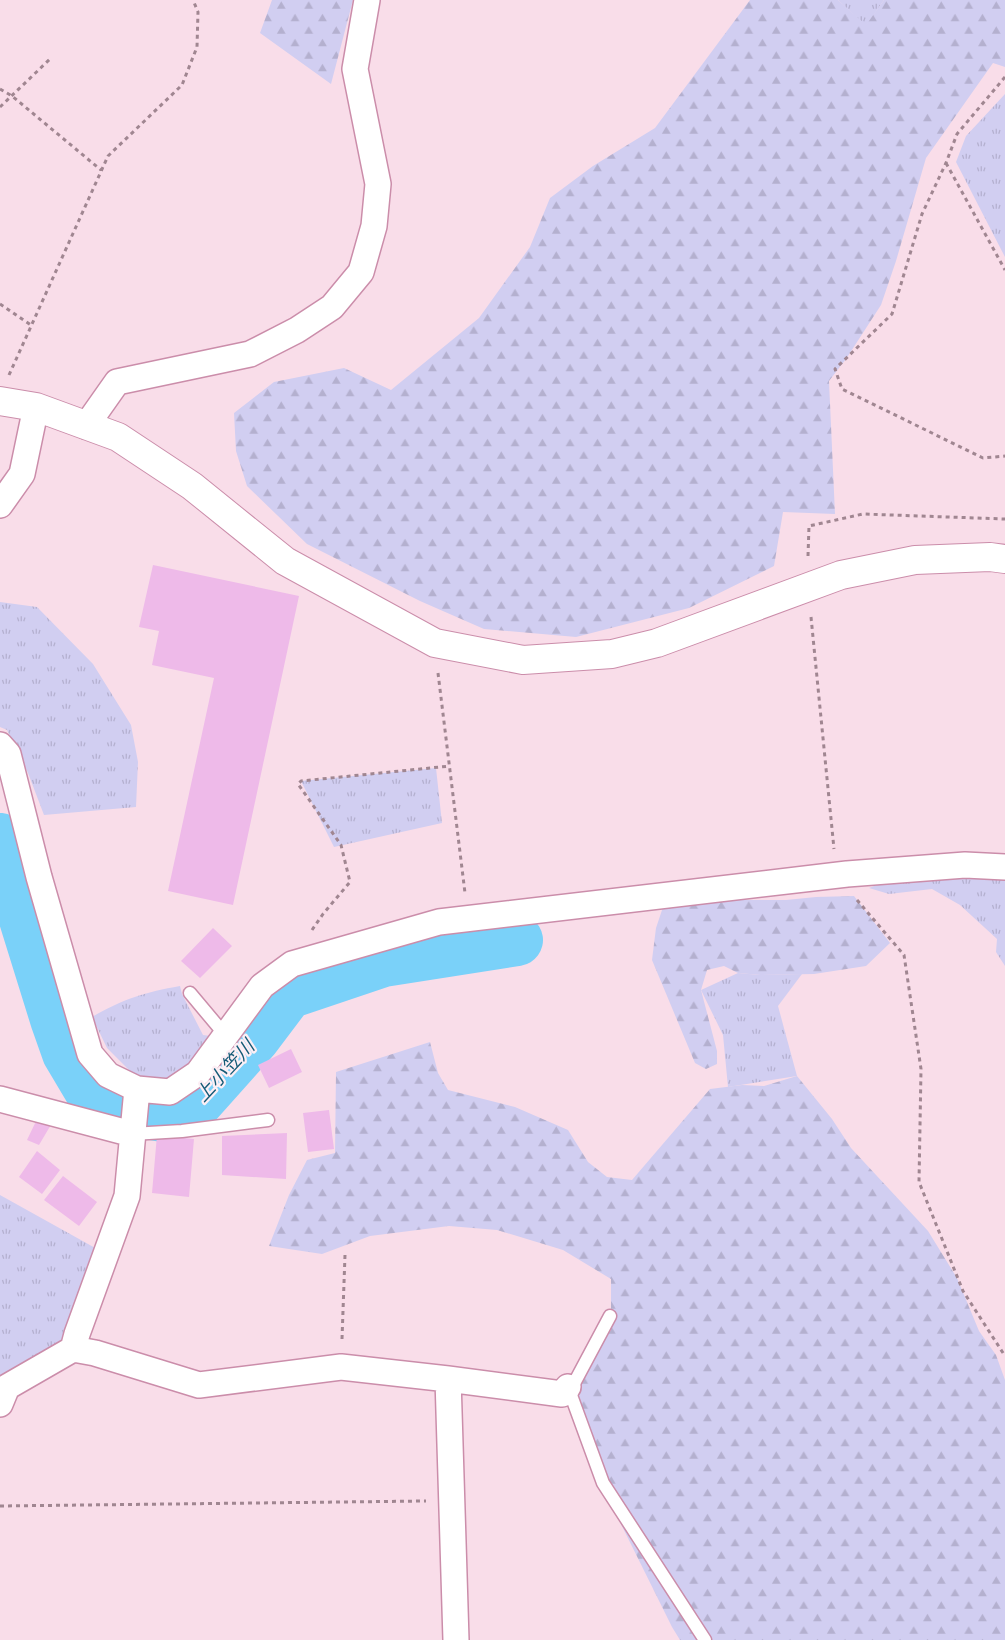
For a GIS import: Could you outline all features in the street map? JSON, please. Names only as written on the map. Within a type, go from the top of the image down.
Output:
[{"type":"street","points":[[86,426],[117,382],[250,354],[298,330],[332,307],[362,272],[374,226],[378,184],[355,69],[367,0]]},
{"type":"street","points":[[4,389],[36,407],[118,437],[192,486],[285,561],[435,643],[523,660],[612,654],[657,644],[841,575],[915,560],[990,557],[1005,559]]},
{"type":"street","points":[[0,505],[36,407]]},
{"type":"street","points":[[0,745],[8,754],[40,877],[90,1054],[108,1075],[136,1094],[170,1092],[198,1073],[262,986],[292,964],[439,922],[836,876],[965,865],[1005,867]]},
{"type":"street","points":[[73,1349],[127,1196],[136,1094]]},
{"type":"street","points":[[0,1099],[133,1130]]},
{"type":"street","points":[[0,1404],[7,1387],[73,1349],[95,1353],[198,1385],[341,1367],[562,1394],[569,1389]]},
{"type":"street","points":[[448,1379],[456,1640]]},
{"type":"lane","points":[[190,992],[226,1036]]},
{"type":"lane","points":[[133,1130],[182,1131],[268,1120]]},
{"type":"lane","points":[[610,1316],[569,1389],[603,1483],[705,1640]]},
{"type":"path","points":[[4,389],[108,156],[182,85],[197,48],[198,12],[192,0]]},
{"type":"path","points":[[0,107],[50,59]]},
{"type":"path","points":[[1005,77],[957,134],[946,163],[922,214],[892,314],[835,369],[842,388],[983,458],[1005,456]]},
{"type":"path","points":[[0,89],[12,96],[101,170]]},
{"type":"path","points":[[946,163],[1005,270]]},
{"type":"path","points":[[0,304],[31,326]]},
{"type":"path","points":[[1005,519],[863,514],[809,526],[808,587],[836,876],[904,954],[922,1070],[919,1182],[963,1291],[1005,1356]]},
{"type":"path","points":[[435,643],[468,918]]},
{"type":"path","points":[[287,968],[323,914],[350,882],[341,845],[298,784],[301,781],[450,766]]},
{"type":"path","points":[[341,1367],[345,1255]]},
{"type":"path","points":[[0,1506],[452,1501]]},
{"type":"green space","points":[[272,0],[353,0],[331,84],[260,33]]},
{"type":"green space","points":[[750,0],[838,0],[866,25],[884,0],[1005,0],[1005,67],[993,63],[926,158],[881,305],[846,359],[829,381],[835,514],[783,512],[774,566],[689,608],[576,637],[484,629],[420,601],[307,544],[247,486],[236,451],[234,413],[274,382],[344,368],[391,390],[479,318],[530,247],[550,198],[593,166],[655,128]]},
{"type":"green space","points":[[838,0],[884,0],[866,26]]},
{"type":"green space","points":[[1005,94],[1005,257],[956,162],[966,136]]},
{"type":"green space","points":[[0,602],[37,607],[93,664],[131,725],[138,762],[136,807],[44,815],[28,773],[7,730],[0,727]]},
{"type":"green space","points":[[436,768],[442,823],[334,847],[301,781]]},
{"type":"green space","points":[[1005,867],[1005,966],[996,952],[997,939],[960,905],[932,889],[889,894],[869,888],[906,874]]},
{"type":"green space","points":[[854,896],[890,943],[866,966],[814,974],[760,975],[738,973],[724,966],[707,970],[701,990],[717,1051],[717,1064],[706,1069],[695,1063],[652,960],[656,928],[663,907],[712,900],[786,900]]},
{"type":"green space","points":[[738,973],[760,975],[802,974],[778,1006],[797,1076],[728,1087],[723,1035],[701,990]]},
{"type":"green space","points":[[180,986],[182,994],[203,1035],[211,1036],[192,1071],[158,1080],[137,1078],[107,1048],[92,1017],[114,1005],[135,997]]},
{"type":"green space","points":[[430,1042],[438,1073],[448,1090],[515,1107],[568,1130],[588,1162],[607,1177],[632,1180],[710,1089],[742,1085],[764,1086],[797,1076],[832,1119],[851,1148],[928,1231],[957,1278],[979,1331],[996,1355],[1005,1380],[1005,1640],[680,1640],[615,1512],[568,1387],[611,1330],[611,1279],[563,1250],[497,1230],[449,1226],[370,1236],[322,1254],[269,1246],[289,1195],[307,1160],[335,1153],[336,1072]]},
{"type":"green space","points":[[0,1195],[106,1254],[73,1349],[0,1398]]},
{"type":"building","points":[[153,565],[299,596],[233,905],[168,891],[214,678],[152,665],[159,631],[139,627]]},
{"type":"building","points":[[213,928],[232,946],[200,978],[181,961]]},
{"type":"building","points":[[291,1049],[302,1072],[269,1088],[258,1065]]},
{"type":"building","points":[[329,1110],[334,1149],[308,1152],[303,1113]]},
{"type":"building","points":[[38,1117],[52,1123],[39,1145],[27,1140]]},
{"type":"building","points":[[287,1133],[286,1179],[222,1175],[222,1136]]},
{"type":"building","points":[[157,1135],[194,1139],[189,1197],[152,1193]]},
{"type":"building","points":[[37,1151],[60,1170],[42,1194],[19,1177]]},
{"type":"building","points":[[63,1176],[97,1202],[79,1226],[44,1200]]},
{"type":"waterway","name":"上小笠川","points":[[0,839],[68,1053],[90,1090],[122,1109],[168,1117],[198,1101],[254,1038],[288,993],[383,961],[517,940]]}]
